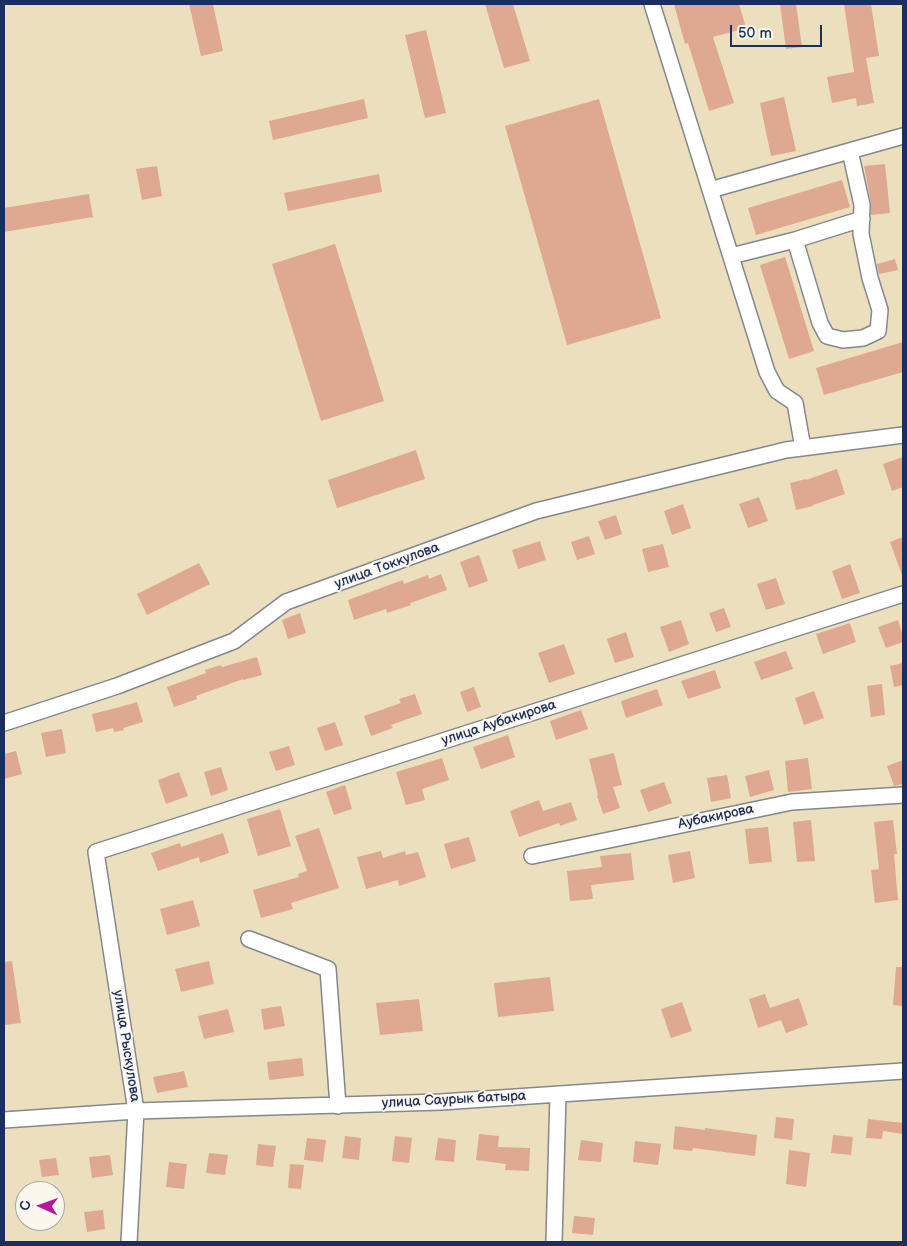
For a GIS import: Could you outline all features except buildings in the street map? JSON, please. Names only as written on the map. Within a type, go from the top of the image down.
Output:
[{"type":"street","points":[[652,4],[768,372],[777,391],[795,403],[804,448]]},
{"type":"street","points":[[710,190],[903,136]]},
{"type":"street","points":[[795,240],[820,323],[828,336],[843,340],[863,338],[878,331],[880,310],[870,278],[862,234],[862,205],[850,151]]},
{"type":"street","points":[[731,256],[795,240],[862,219]]},
{"type":"street","name":"улица Токкулова","points":[[4,723],[116,686],[234,641],[286,602],[536,511],[786,450],[903,436]]},
{"type":"street","name":"улица Аубакирова","points":[[96,852],[903,594]]},
{"type":"street","name":"Аубакирова","points":[[532,856],[792,802],[903,795]]},
{"type":"street","name":"улица Рыскулова","points":[[96,852],[136,1111],[129,1242]]},
{"type":"street","points":[[249,939],[328,970],[338,1106]]},
{"type":"street","name":"улица Саурык батыра","points":[[4,1120],[136,1111],[440,1102],[903,1071]]},
{"type":"street","points":[[554,1242],[558,1094]]}]
